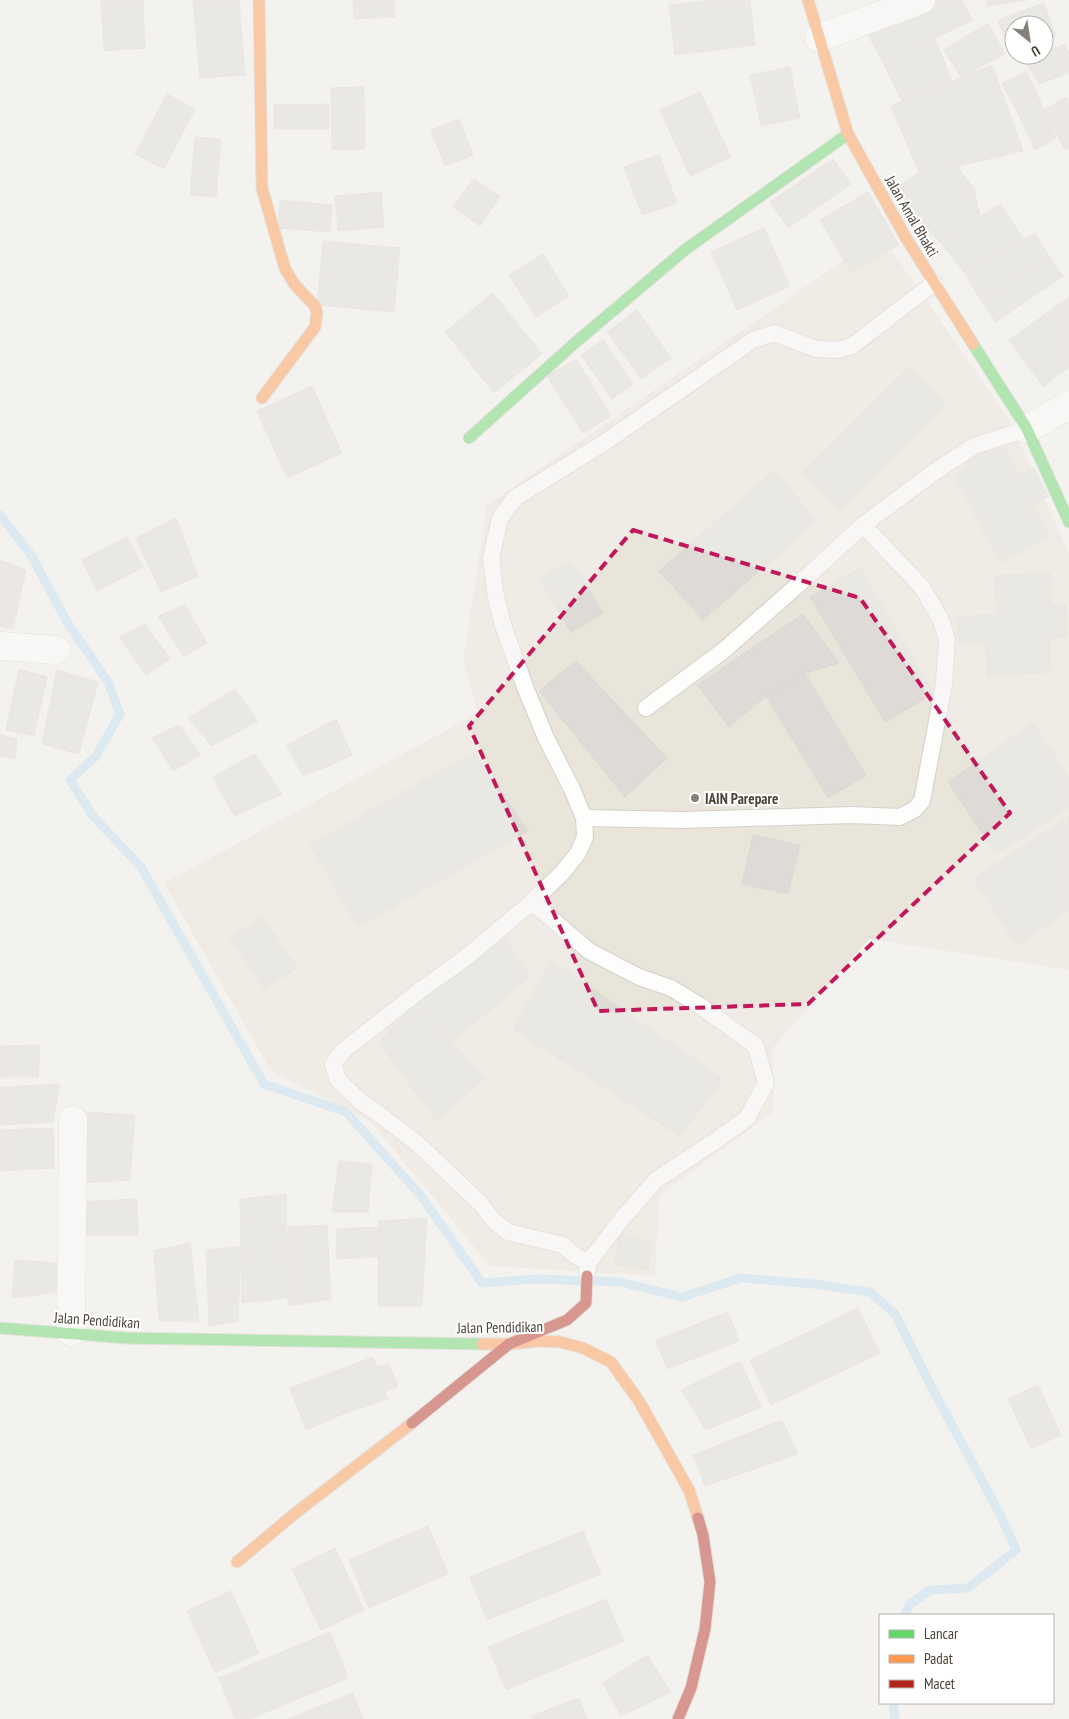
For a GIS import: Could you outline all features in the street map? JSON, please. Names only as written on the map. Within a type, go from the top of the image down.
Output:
[{"type":"street","points":[[259,0],[262,188],[285,269],[295,285],[315,306],[317,313],[315,327],[262,398]]},
{"type":"street","name":"Jalan Amal Bhakti","points":[[808,0],[848,134],[906,238],[1027,429],[1068,519]]},
{"type":"street","points":[[819,38],[921,0]]},
{"type":"street","points":[[469,438],[576,342],[686,249],[848,134]]},
{"type":"street","points":[[1027,429],[1069,405]]},
{"type":"street","points":[[0,646],[56,650]]},
{"type":"street","points":[[71,1332],[73,1120]]},
{"type":"street","points":[[237,1562],[293,1514],[403,1431],[509,1344],[567,1320],[586,1303],[588,1269]]},
{"type":"street","name":"Jalan Pendidikan","points":[[0,1328],[71,1332],[126,1338],[509,1344],[540,1341],[560,1342],[583,1348],[611,1362],[639,1401],[689,1490],[703,1535],[710,1582],[705,1629],[691,1688],[678,1719]]},
{"type":"lane","points":[[532,902],[589,950],[639,977],[671,988],[699,1005],[756,1046],[766,1083],[747,1118],[656,1180],[621,1220],[588,1269],[563,1245],[508,1232],[494,1221],[481,1204],[419,1145],[360,1102],[338,1080],[333,1064],[342,1051],[419,990],[464,959],[532,902],[562,873],[578,853],[585,838],[584,818],[546,738],[525,687],[502,622],[495,592],[492,558],[500,518],[515,498],[605,442],[753,340],[774,333],[816,349],[844,349],[852,346],[934,283]]},
{"type":"lane","points":[[646,708],[723,651],[863,525],[933,473],[974,446],[1027,429]]},
{"type":"lane","points":[[584,818],[683,820],[852,815],[900,817],[915,809],[922,801],[944,684],[947,638],[941,620],[922,588],[863,525]]},
{"type":"highlighted area","points":[[633,530],[860,598],[1010,813],[808,1004],[598,1011],[469,726]]},
{"type":"shaded area","name":"IAIN Parepare","points":[[881,235],[1009,419],[1069,553],[1069,970],[869,939],[772,1049],[774,1111],[659,1196],[655,1276],[490,1266],[371,1122],[271,1071],[164,883],[478,713],[463,661],[487,505]]},
{"type":"building","points":[[101,0],[143,0],[145,48],[104,51]]},
{"type":"building","points":[[193,0],[239,0],[245,75],[200,78]]},
{"type":"building","points":[[353,0],[394,0],[395,17],[354,19]]},
{"type":"building","points":[[712,0],[750,0],[755,45],[675,55],[669,5]]},
{"type":"building","points":[[939,0],[961,0],[973,20],[920,45],[900,12]]},
{"type":"building","points":[[987,0],[1026,0],[988,6]]},
{"type":"building","points":[[1044,3],[1048,15],[1012,15]]},
{"type":"building","points":[[900,12],[920,45],[883,62],[864,28]]},
{"type":"building","points":[[1004,18],[1004,36],[998,20]]},
{"type":"building","points":[[988,23],[1004,55],[961,77],[944,50]]},
{"type":"building","points":[[935,38],[952,81],[902,101],[883,62]]},
{"type":"building","points":[[1065,44],[1069,53],[1069,73],[1039,84],[1028,65],[1054,65],[1054,49]]},
{"type":"building","points":[[992,65],[1023,151],[958,166],[947,152],[919,172],[891,106]]},
{"type":"building","points":[[790,67],[800,118],[761,126],[750,75]]},
{"type":"building","points":[[1026,71],[1036,92],[1014,105],[1002,84]]},
{"type":"building","points":[[364,87],[365,149],[332,150],[331,88]]},
{"type":"building","points":[[700,92],[731,157],[690,176],[660,110]]},
{"type":"building","points":[[1036,92],[1056,138],[1035,150],[1014,105]]},
{"type":"building","points":[[167,94],[195,109],[164,169],[135,154]]},
{"type":"building","points":[[1066,97],[1069,102],[1069,148],[1065,150],[1044,110]]},
{"type":"building","points":[[329,104],[329,129],[274,129],[274,105]]},
{"type":"building","points":[[459,119],[473,155],[445,166],[431,130]]},
{"type":"building","points":[[195,137],[221,139],[216,197],[190,195]]},
{"type":"building","points":[[947,152],[974,189],[922,226],[895,189]]},
{"type":"building","points":[[659,155],[677,203],[642,215],[624,167]]},
{"type":"building","points":[[833,159],[851,184],[788,228],[770,202]]},
{"type":"building","points":[[474,179],[500,197],[480,226],[453,207]]},
{"type":"building","points":[[974,189],[980,217],[939,241],[922,226]]},
{"type":"building","points":[[381,192],[384,227],[338,231],[335,196]]},
{"type":"building","points":[[868,192],[899,245],[851,273],[820,220]]},
{"type":"building","points":[[280,200],[332,205],[330,232],[278,228]]},
{"type":"building","points":[[1001,204],[1023,239],[964,272],[939,241]]},
{"type":"building","points":[[764,228],[790,286],[737,310],[711,252]]},
{"type":"building","points":[[1035,233],[1049,256],[982,302],[964,272]]},
{"type":"building","points":[[323,241],[400,248],[394,312],[317,305]]},
{"type":"building","points":[[543,254],[569,296],[536,317],[509,275]]},
{"type":"building","points":[[1049,256],[1063,276],[996,322],[982,302]]},
{"type":"building","points":[[493,293],[542,354],[494,393],[445,332]]},
{"type":"building","points":[[1069,297],[1069,367],[1043,387],[1009,340]]},
{"type":"building","points":[[637,310],[671,358],[641,379],[607,332]]},
{"type":"building","points":[[603,340],[633,384],[612,399],[581,355]]},
{"type":"building","points":[[576,359],[611,416],[583,433],[547,376]]},
{"type":"building","points":[[909,367],[946,405],[840,510],[803,472]]},
{"type":"building","points":[[312,386],[342,453],[287,478],[257,411]]},
{"type":"building","points":[[1004,447],[1019,475],[1034,468],[1048,496],[1033,504],[1050,537],[1000,563],[954,475],[968,467],[964,462],[988,450],[990,454]]},
{"type":"building","points":[[774,471],[817,521],[703,620],[659,571]]},
{"type":"building","points":[[176,518],[198,576],[161,592],[136,538]]},
{"type":"building","points":[[127,537],[143,567],[97,591],[82,560]]},
{"type":"building","points":[[0,560],[26,570],[13,629],[0,626]]},
{"type":"building","points":[[571,561],[603,613],[571,632],[539,579]]},
{"type":"building","points":[[860,568],[934,693],[885,722],[810,597]]},
{"type":"building","points":[[1050,572],[1052,606],[1066,605],[1068,637],[1049,638],[1051,672],[987,677],[985,642],[959,643],[957,617],[997,614],[994,576]]},
{"type":"building","points":[[185,605],[207,643],[184,657],[158,616]]},
{"type":"building","points":[[803,614],[839,663],[805,673],[766,696],[729,727],[697,685]]},
{"type":"building","points":[[145,624],[170,659],[146,675],[119,637]]},
{"type":"building","points":[[576,661],[667,758],[625,797],[539,691]]},
{"type":"building","points":[[19,669],[47,677],[34,736],[6,730]]},
{"type":"building","points":[[57,670],[98,682],[79,754],[42,744]]},
{"type":"building","points":[[805,673],[866,775],[828,798],[766,696]]},
{"type":"building","points":[[235,689],[258,721],[212,746],[188,718]]},
{"type":"building","points":[[336,719],[352,755],[327,767],[302,775],[287,745]]},
{"type":"building","points":[[1033,723],[1069,778],[1069,808],[996,854],[948,782]]},
{"type":"building","points":[[179,725],[201,755],[173,771],[152,738]]},
{"type":"building","points":[[0,735],[17,739],[15,759],[0,756]]},
{"type":"building","points":[[474,752],[528,831],[358,927],[310,845]]},
{"type":"building","points":[[255,754],[282,794],[234,816],[213,777]]},
{"type":"building","points":[[1069,816],[1069,911],[1016,945],[974,878]]},
{"type":"building","points":[[753,835],[800,845],[788,894],[742,884]]},
{"type":"building","points":[[262,916],[297,968],[264,989],[230,938]]},
{"type":"building","points":[[503,935],[530,977],[452,1042],[416,1003]]},
{"type":"building","points":[[551,960],[723,1079],[680,1136],[513,1029]]},
{"type":"building","points":[[416,1003],[485,1078],[437,1121],[379,1043]]},
{"type":"building","points":[[40,1045],[38,1077],[0,1077],[0,1046]]},
{"type":"building","points":[[60,1084],[53,1122],[0,1125],[0,1087]]},
{"type":"building","points":[[84,1112],[135,1115],[130,1180],[83,1183]]},
{"type":"building","points":[[53,1128],[54,1168],[0,1171],[0,1130]]},
{"type":"building","points":[[339,1161],[372,1164],[368,1212],[332,1212]]},
{"type":"building","points":[[286,1194],[288,1298],[242,1303],[240,1199]]},
{"type":"building","points":[[137,1199],[138,1235],[78,1235],[78,1202]]},
{"type":"building","points":[[427,1218],[422,1306],[378,1306],[379,1221]]},
{"type":"building","points":[[327,1225],[331,1299],[288,1306],[288,1227]]},
{"type":"building","points":[[379,1227],[379,1257],[336,1259],[337,1229]]},
{"type":"building","points":[[620,1233],[652,1242],[648,1270],[614,1265]]},
{"type":"building","points":[[190,1243],[199,1322],[159,1321],[154,1251]]},
{"type":"building","points":[[241,1246],[238,1321],[209,1326],[206,1250]]},
{"type":"building","points":[[15,1260],[61,1263],[59,1292],[12,1298]]},
{"type":"building","points":[[858,1308],[880,1353],[771,1405],[750,1360]]},
{"type":"building","points":[[728,1312],[739,1341],[667,1369],[656,1340]]},
{"type":"building","points":[[373,1357],[377,1367],[388,1363],[398,1386],[385,1392],[388,1399],[343,1414],[306,1430],[290,1388]]},
{"type":"building","points":[[740,1361],[761,1407],[706,1430],[681,1390]]},
{"type":"building","points":[[1038,1385],[1061,1435],[1031,1449],[1008,1399]]},
{"type":"building","points":[[782,1420],[798,1454],[705,1486],[693,1455]]},
{"type":"building","points":[[428,1526],[448,1574],[369,1608],[349,1560]]},
{"type":"building","points":[[583,1531],[601,1574],[487,1620],[470,1577]]},
{"type":"building","points":[[335,1548],[364,1610],[321,1630],[292,1569]]},
{"type":"building","points":[[231,1591],[259,1653],[215,1673],[187,1611]]},
{"type":"building","points":[[606,1599],[624,1641],[506,1690],[488,1647]]},
{"type":"building","points":[[330,1632],[348,1678],[250,1719],[235,1719],[219,1678]]},
{"type":"building","points":[[647,1655],[671,1692],[621,1716],[603,1683]]},
{"type":"building","points":[[353,1693],[363,1719],[288,1719]]},
{"type":"building","points":[[579,1698],[587,1719],[533,1719],[531,1716]]},
{"type":"waterway","points":[[0,515],[31,555],[67,622],[108,682],[120,714],[96,756],[70,780],[93,816],[141,867],[264,1084],[346,1112],[421,1196],[482,1283],[536,1279],[620,1282],[682,1297],[741,1278],[814,1284],[870,1292],[895,1314],[930,1384],[1001,1516],[1016,1550],[968,1588],[930,1590],[909,1605],[905,1614]]},
{"type":"waterway","points":[[893,1704],[895,1719]]},
{"type":"traffic: fast","points":[[469,438],[576,342],[686,249],[848,134]]},
{"type":"traffic: fast","points":[[973,344],[1027,429],[1069,522]]},
{"type":"traffic: fast","points":[[0,1328],[126,1338],[482,1344]]},
{"type":"traffic: slow","points":[[259,0],[262,188],[285,269],[295,285],[315,306],[317,313],[315,327],[262,398]]},
{"type":"traffic: slow","points":[[808,0],[848,134],[906,238],[973,344]]},
{"type":"traffic: slow","points":[[482,1344],[540,1341],[560,1342],[583,1348],[611,1362],[639,1401],[689,1490],[698,1518]]},
{"type":"traffic: slow","points":[[237,1562],[293,1515],[412,1423]]},
{"type":"traffic: jam","points":[[412,1423],[509,1344],[567,1320],[586,1303],[587,1276]]},
{"type":"traffic: jam","points":[[678,1719],[691,1688],[705,1629],[710,1582],[703,1535],[698,1518]]},
{"type":"place","name":"IAIN Parepare","points":[[695,798]]}]
